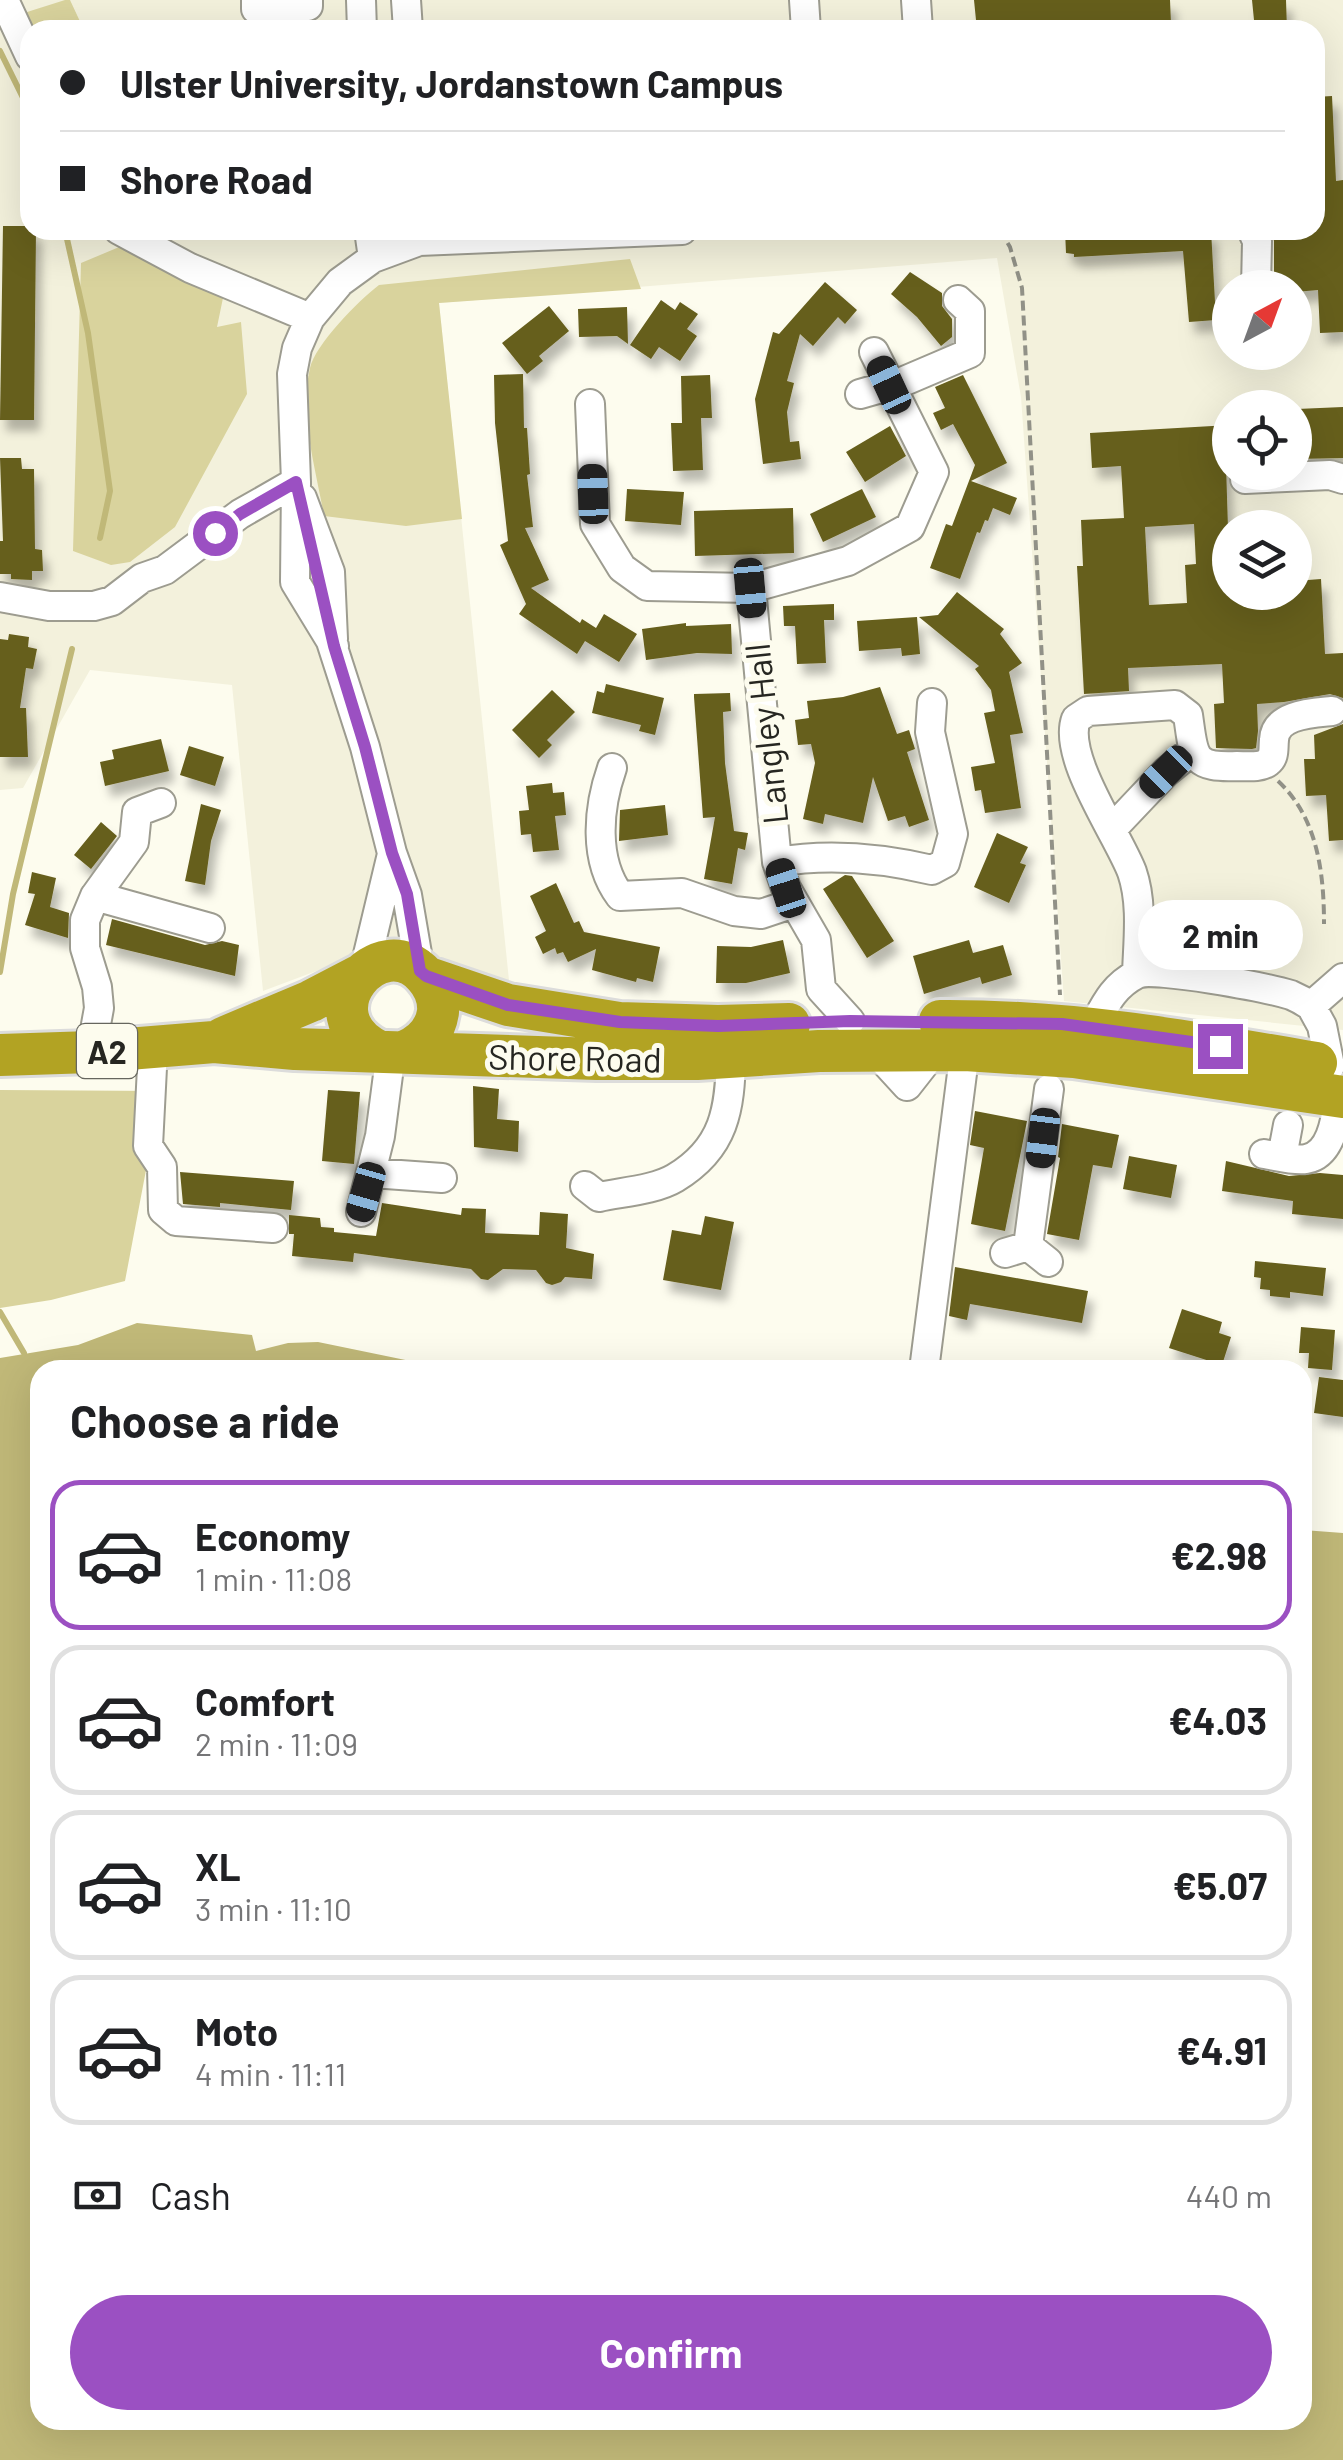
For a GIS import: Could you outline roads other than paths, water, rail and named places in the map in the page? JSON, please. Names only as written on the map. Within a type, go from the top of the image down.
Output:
[{"type":"highway","name":"A2","points":[[361,974],[386,962],[410,965],[423,974]]},
{"type":"highway","name":"Shore Road","points":[[214,1042],[311,1002],[361,974]]},
{"type":"highway","points":[[361,974],[347,999],[346,1012],[356,1036],[391,1052],[426,1038],[438,1014],[434,988],[423,974]]},
{"type":"highway","name":"Shore Road","points":[[423,974],[508,1005],[620,1022],[792,1024],[950,1050],[1026,1054],[1070,1049]]},
{"type":"highway","name":"Shore Road","points":[[0,1056],[214,1042],[597,1059],[731,1056],[862,1036],[1070,1049],[1339,1082]]},
{"type":"street","points":[[4,0],[20,34]]},
{"type":"street","points":[[256,0],[256,8],[308,6],[308,0]]},
{"type":"street","points":[[137,240],[190,268],[310,318]]},
{"type":"street","points":[[1256,270],[1257,240]]},
{"type":"street","points":[[371,244],[310,318],[297,348],[292,374],[296,482],[308,579],[334,646],[365,747],[392,853],[407,894],[423,974]]},
{"type":"street","points":[[860,394],[970,354],[970,311],[958,300]]},
{"type":"street","points":[[590,404],[594,524],[622,568],[647,586],[750,588],[848,562],[910,528],[934,472],[874,352]]},
{"type":"street","points":[[1312,476],[1343,479]]},
{"type":"street","points":[[0,597],[49,606],[94,606],[112,601],[142,578],[164,570],[240,514],[296,482]]},
{"type":"street","name":"Langley Hall","points":[[750,588],[777,862],[794,903],[816,940],[821,989]]},
{"type":"street","points":[[777,862],[808,856],[854,856],[932,870],[945,862],[953,834],[930,732],[932,703]]},
{"type":"street","points":[[1137,974],[1138,904],[1133,874],[1082,769],[1073,726],[1080,714],[1175,705],[1188,715],[1193,750],[1202,764],[1212,767],[1268,763],[1280,726],[1303,714],[1332,711]]},
{"type":"street","points":[[1112,829],[1166,772],[1193,750]]},
{"type":"street","points":[[612,768],[603,795],[600,837],[608,879],[620,896],[682,893],[734,911],[761,914],[794,903]]},
{"type":"street","points":[[161,802],[137,812],[134,842],[95,896],[85,920],[85,948],[99,1008],[124,1050],[148,1146],[162,1167],[163,1210],[176,1221],[272,1228]]},
{"type":"street","points":[[361,974],[392,853]]},
{"type":"street","points":[[95,896],[210,928]]},
{"type":"street","points":[[1027,1254],[1070,1049],[1112,992],[1137,974],[1173,974],[1264,989],[1294,996],[1311,1006],[1322,1026],[1339,1082],[1333,1126],[1320,1152],[1307,1160],[1274,1155],[1288,1125]]},
{"type":"street","points":[[1311,1006],[1343,978]]},
{"type":"street","points":[[792,1024],[821,989],[862,1036]]},
{"type":"street","points":[[925,1360],[950,1050]]},
{"type":"street","points":[[361,1212],[372,1172],[391,1052]]},
{"type":"street","points":[[591,1201],[673,1180],[714,1146],[728,1109],[731,1056]]},
{"type":"street","points":[[372,1172],[442,1178]]},
{"type":"waterway","points":[[0,51],[20,92]]},
{"type":"waterway","points":[[67,240],[88,333],[110,491],[100,538]]},
{"type":"waterway","points":[[0,972],[13,894],[72,649]]},
{"type":"waterway","points":[[0,1312],[24,1353]]}]
